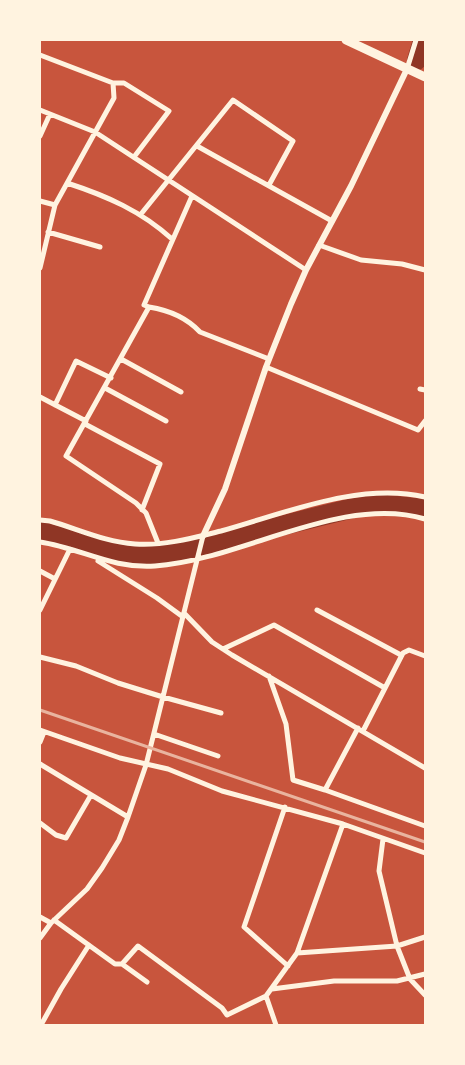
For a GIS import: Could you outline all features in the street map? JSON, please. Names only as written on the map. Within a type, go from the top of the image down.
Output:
[{"type":"highway","points":[[346,40],[425,77]]},
{"type":"street","points":[[40,938],[53,921],[87,889],[119,840],[146,765],[202,537],[225,489],[269,358],[306,270],[407,69],[416,40]]},
{"type":"street","points":[[40,55],[113,83],[124,84],[169,111],[134,157]]},
{"type":"street","points":[[40,268],[41,256],[55,205],[114,98],[113,83]]},
{"type":"street","points":[[141,214],[168,178],[197,146],[233,100],[293,141],[269,184]]},
{"type":"street","points":[[40,110],[95,132],[306,270]]},
{"type":"street","points":[[40,136],[50,114]]},
{"type":"street","points":[[197,146],[269,184],[332,221]]},
{"type":"street","points":[[68,182],[102,194],[141,214],[172,239]]},
{"type":"street","points":[[192,196],[144,305],[165,310],[194,325],[200,332],[269,358]]},
{"type":"street","points":[[40,201],[55,205]]},
{"type":"street","points":[[48,232],[100,247]]},
{"type":"street","points":[[320,245],[362,260],[402,264],[425,270]]},
{"type":"street","points":[[149,307],[106,388],[66,456],[136,503],[154,530],[158,543]]},
{"type":"street","points":[[121,359],[181,392]]},
{"type":"street","points":[[55,405],[76,361],[111,378]]},
{"type":"street","points":[[266,367],[418,430],[425,421]]},
{"type":"street","points":[[106,388],[166,421]]},
{"type":"street","points":[[40,397],[160,464],[142,510]]},
{"type":"street","points":[[40,520],[50,521],[118,542],[135,544],[158,543],[202,537],[359,494],[387,492],[425,497]]},
{"type":"street","points":[[40,542],[70,549],[94,558],[136,566],[196,558],[362,513],[399,512],[425,519]]},
{"type":"street","points":[[40,610],[70,549]]},
{"type":"street","points":[[94,558],[183,615],[212,642],[223,649],[425,768]]},
{"type":"street","points":[[40,571],[55,579]]},
{"type":"street","points":[[318,610],[402,655]]},
{"type":"street","points":[[223,649],[274,625],[385,688]]},
{"type":"street","points":[[325,790],[385,688],[402,655],[409,650],[425,656]]},
{"type":"street","points":[[40,657],[76,666],[118,683],[221,713]]},
{"type":"street","points":[[269,676],[286,724],[293,780],[425,826]]},
{"type":"street","points":[[40,742],[42,731],[120,758],[168,770],[222,791],[344,824],[425,854]]},
{"type":"street","points":[[154,734],[218,756]]},
{"type":"street","points":[[40,764],[128,817]]},
{"type":"street","points":[[40,823],[56,835],[66,838],[91,795]]},
{"type":"street","points":[[285,807],[244,927],[288,966]]},
{"type":"street","points":[[122,964],[138,946],[222,1008],[227,1015],[266,996],[297,953],[344,824]]},
{"type":"street","points":[[383,839],[379,871],[397,946],[410,979],[425,995]]},
{"type":"street","points":[[40,917],[53,921],[110,961],[122,964],[147,982]]},
{"type":"street","points":[[297,953],[397,946],[425,937]]},
{"type":"street","points":[[41,1025],[60,989],[89,945]]},
{"type":"street","points":[[272,989],[334,982],[410,979],[425,974]]},
{"type":"street","points":[[266,996],[276,1025]]},
{"type":"waterway","points":[[417,60],[423,40]]},
{"type":"waterway","points":[[40,531],[125,555],[159,556],[353,508],[378,504],[425,509]]},
{"type":"railway","points":[[40,710],[425,842]]}]
